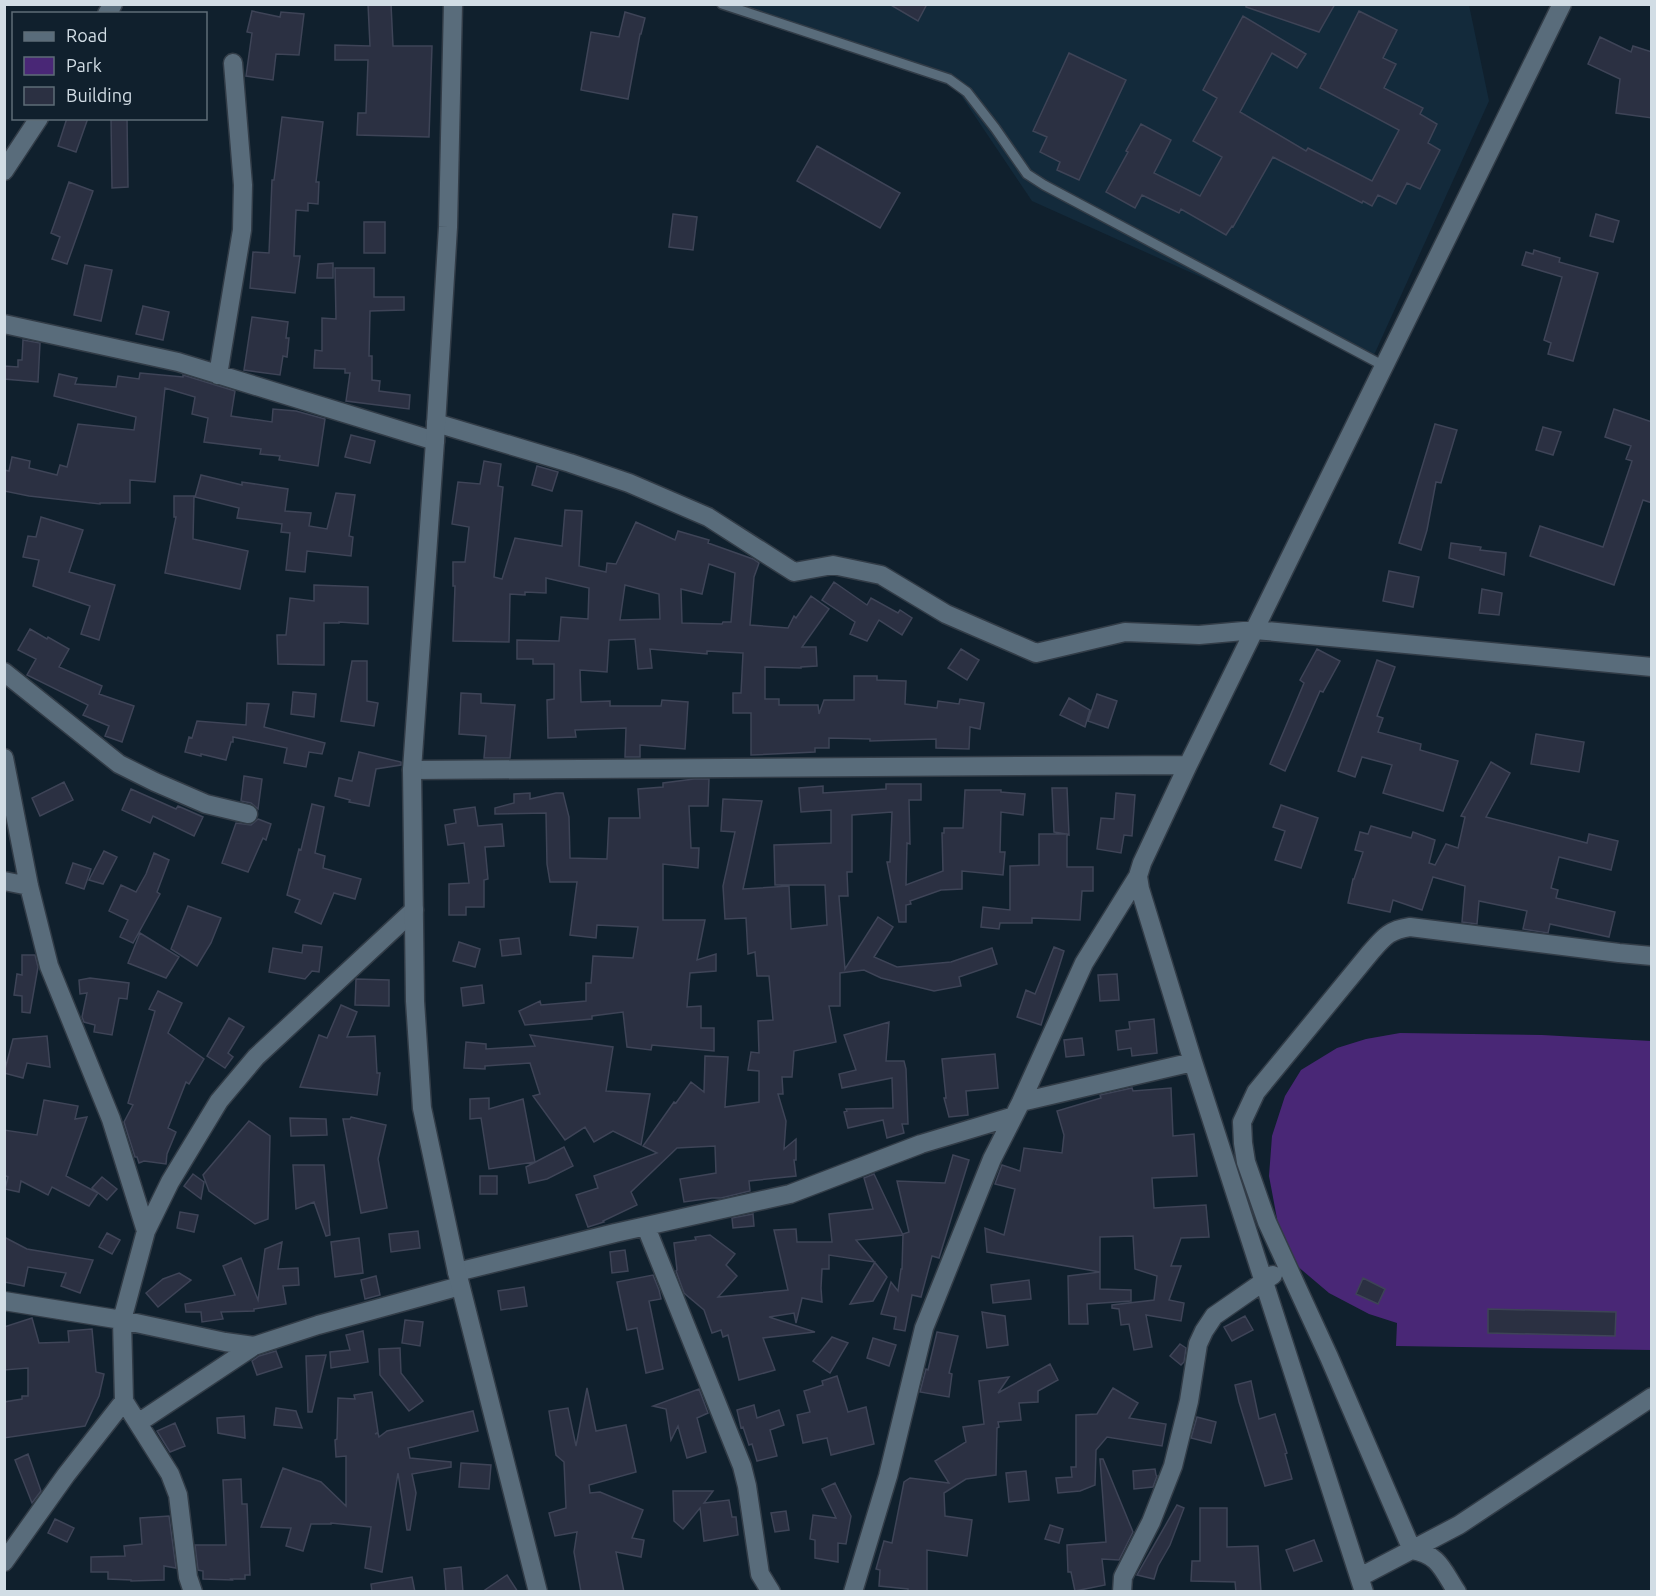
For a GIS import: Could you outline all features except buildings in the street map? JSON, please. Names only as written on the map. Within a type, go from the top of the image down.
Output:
[{"type":"street","points":[[453,4],[448,227],[412,770],[415,1001],[422,1108],[458,1279],[538,1592]]},
{"type":"street","points":[[852,1592],[888,1476],[924,1328],[992,1159],[1084,963],[1138,876],[1188,765],[1562,4]]},
{"type":"street","points":[[218,375],[242,230],[243,185],[233,63]]},
{"type":"street","points":[[4,171],[38,120]]},
{"type":"street","points":[[4,324],[178,362],[218,375],[436,432],[570,463],[629,483],[708,517],[794,572],[833,565],[881,575],[946,614],[1036,653],[1125,632],[1199,635],[1255,630],[1652,667]]},
{"type":"street","points":[[4,672],[119,765],[206,804],[248,814]]},
{"type":"street","points":[[4,758],[29,886],[49,966],[111,1119],[146,1231]]},
{"type":"street","points":[[412,770],[1188,765]]},
{"type":"street","points":[[1138,876],[1193,1062],[1362,1584],[1412,1550],[1459,1525],[1652,1397]]},
{"type":"street","points":[[4,881],[29,886]]},
{"type":"street","points":[[193,1592],[188,1577],[178,1495],[170,1474],[124,1401],[122,1320],[146,1231],[170,1182],[219,1101],[256,1057],[414,910]]},
{"type":"street","points":[[1412,1550],[1329,1357],[1267,1222],[1246,1162],[1242,1122],[1256,1092],[1383,938],[1395,929],[1410,927],[1652,956]]},
{"type":"street","points":[[138,1423],[254,1346],[458,1279],[646,1227],[790,1194],[1017,1109],[1193,1062]]},
{"type":"street","points":[[646,1227],[742,1466],[760,1575],[771,1592]]},
{"type":"street","points":[[1122,1592],[1123,1577],[1151,1522],[1173,1466],[1189,1401],[1198,1344],[1204,1331],[1214,1316],[1287,1266]]},
{"type":"street","points":[[4,1301],[122,1320],[254,1346]]},
{"type":"street","points":[[4,1562],[66,1474],[124,1401]]},
{"type":"street","points":[[1412,1550],[1430,1555],[1438,1562],[1457,1592]]},
{"type":"lane","points":[[722,4],[949,79],[967,92],[1027,174],[1384,366]]},
{"type":"shaded area","points":[[728,5],[1469,5],[1489,101],[1374,355],[1032,201],[950,79]]},
{"type":"green space","points":[[1400,1033],[1542,1035],[1651,1041],[1651,1350],[1396,1346],[1397,1323],[1369,1314],[1329,1293],[1296,1265],[1278,1224],[1269,1176],[1272,1136],[1285,1096],[1301,1070],[1337,1048],[1366,1039]]}]
